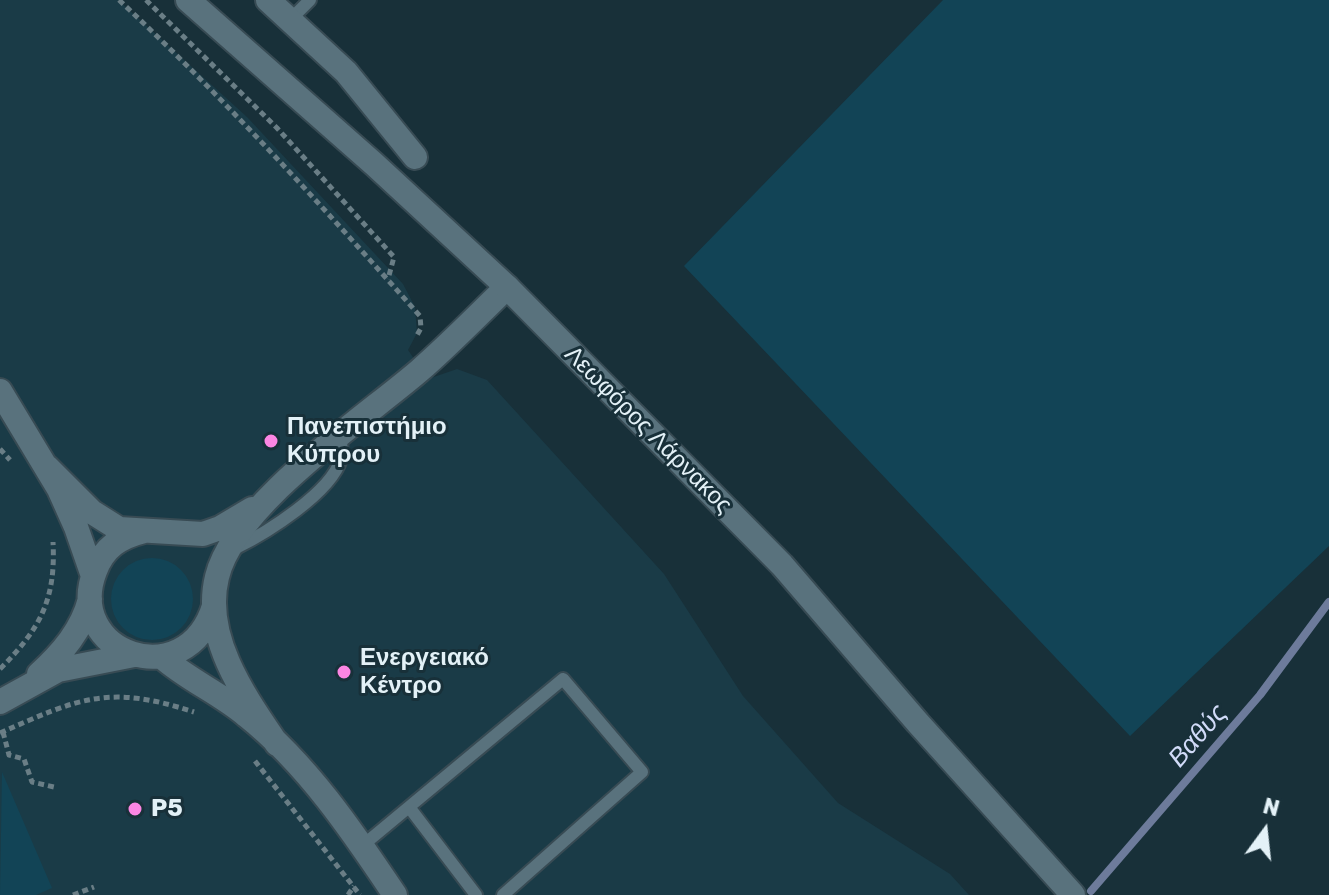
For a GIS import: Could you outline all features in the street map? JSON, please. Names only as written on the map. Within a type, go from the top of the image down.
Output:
[{"type":"street","name":"Λεωφόρος Λάρνακος","points":[[188,0],[374,164],[507,287],[782,565],[928,735],[1073,895]]},
{"type":"street","points":[[268,0],[302,6],[346,72],[415,157]]},
{"type":"street","points":[[4,699],[58,670],[134,655],[162,657],[181,651],[197,639],[209,623],[217,575],[243,526],[340,434],[419,371],[507,287]]},
{"type":"street","points":[[0,391],[47,467],[76,527],[91,588],[94,618],[103,634],[117,647],[134,655]]},
{"type":"street","points":[[47,467],[92,512],[119,529],[203,534],[245,514],[277,491]]},
{"type":"street","points":[[4,699],[58,656],[80,626],[100,559],[111,545],[127,535],[155,531],[184,538],[211,567],[216,625],[224,653],[277,744]]},
{"type":"street","points":[[162,657],[179,672],[208,687],[247,715],[277,744],[307,776],[362,846],[395,895]]},
{"type":"lane","points":[[228,553],[280,523],[310,498],[338,467],[342,456],[340,434]]},
{"type":"lane","points":[[362,846],[563,679],[642,772],[503,895]]},
{"type":"lane","points":[[409,807],[476,895]]},
{"type":"path","points":[[119,0],[237,115],[420,316],[421,328],[412,340]]},
{"type":"path","points":[[146,0],[277,128],[394,257],[388,280]]},
{"type":"path","points":[[0,449],[19,471]]},
{"type":"path","points":[[0,669],[36,628],[49,598],[53,568],[50,530]]},
{"type":"path","points":[[54,787],[32,782],[24,759],[9,755],[1,732],[65,705],[102,697],[131,696],[163,701],[204,718]]},
{"type":"path","points":[[247,751],[360,895]]},
{"type":"path","points":[[348,895],[354,886]]},
{"type":"path","points":[[73,895],[94,887]]},
{"type":"shaded area","name":"Πανεπιστήμιο Κύπρου","points":[[0,0],[118,0],[247,117],[403,284],[415,307],[417,333],[408,350],[428,379],[457,369],[487,380],[664,574],[743,696],[838,803],[950,874],[969,895],[0,895]]},
{"type":"shaded area","points":[[943,0],[1329,0],[1329,546],[1130,736],[684,266]]},
{"type":"shaded area","points":[[152,558],[168,561],[181,570],[190,583],[193,599],[190,615],[181,628],[168,637],[152,640],[136,637],[123,628],[114,615],[111,599],[114,583],[123,570],[136,561]]},
{"type":"shaded area","points":[[2,772],[52,888],[36,895],[0,895]]},
{"type":"waterway","name":"Βαθύς","points":[[1091,891],[1260,695],[1329,602]]},
{"type":"place","name":"Πανεπιστήμιο Κύπρου","points":[[271,441]]},
{"type":"place","name":"Ενεργειακό Κέντρο","points":[[344,672]]},
{"type":"place","name":"P5","points":[[135,809]]}]
